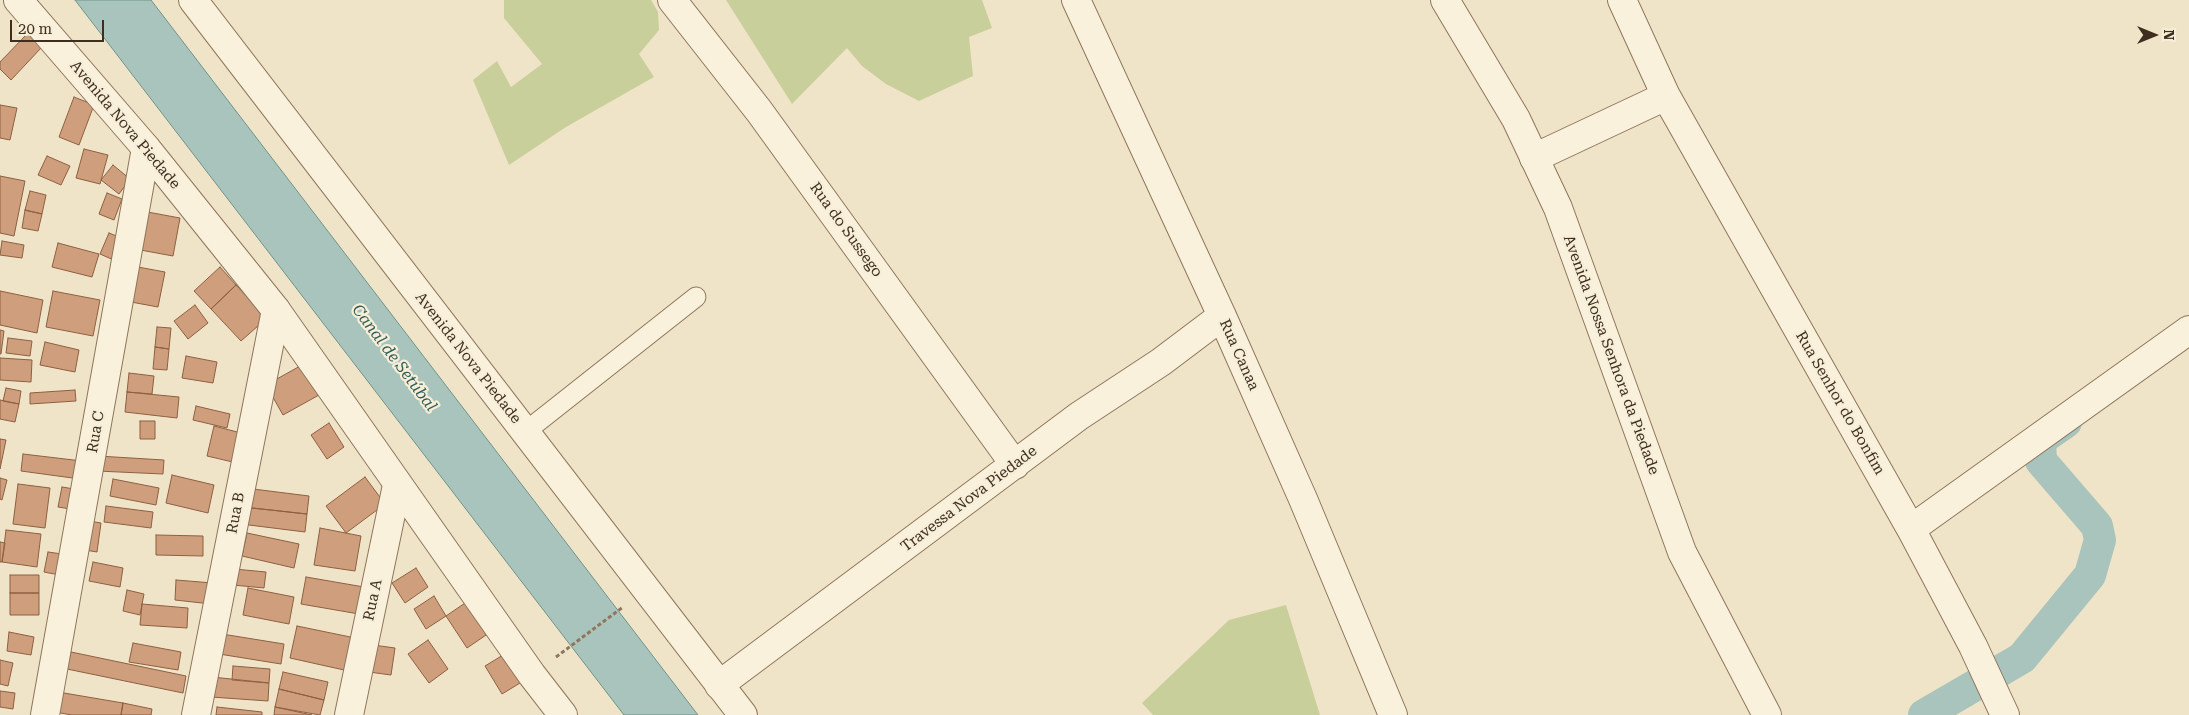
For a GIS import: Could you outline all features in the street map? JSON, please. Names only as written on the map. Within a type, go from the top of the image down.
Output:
[{"type":"street","name":"Avenida Nova Piedade","points":[[18,0],[146,148],[276,310],[397,485],[532,675],[563,715]]},
{"type":"street","name":"Avenida Nova Piedade","points":[[193,0],[743,715]]},
{"type":"street","name":"Rua do Sussego","points":[[672,0],[759,111],[1015,465]]},
{"type":"street","name":"Rua Canaa","points":[[1076,0],[1222,316],[1303,499],[1393,715]]},
{"type":"street","name":"Avenida Nossa Senhora da Piedade","points":[[1445,0],[1516,119],[1558,208],[1596,310],[1620,385],[1682,552],[1767,715]]},
{"type":"street","name":"Rua Senhor do Bonfim","points":[[1622,0],[1666,96],[1911,529],[1973,646],[2002,709]]},
{"type":"street","points":[[1534,158],[1666,96]]},
{"type":"street","name":"Rua C","points":[[45,715],[146,148]]},
{"type":"street","name":"Rua B","points":[[196,715],[276,310]]},
{"type":"street","name":"Travessa Nova Piedade","points":[[719,685],[1080,416],[1161,362],[1222,316]]},
{"type":"street","points":[[1911,529],[2189,330]]},
{"type":"street","name":"Rua A","points":[[349,715],[397,485]]},
{"type":"lane","points":[[525,432],[696,297]]},
{"type":"path","points":[[555,658],[624,606]]},
{"type":"green space","points":[[504,0],[651,0],[658,12],[659,30],[639,54],[654,77],[566,127],[509,165],[473,80],[497,61],[511,87],[542,64],[504,18]]},
{"type":"green space","points":[[726,0],[982,0],[992,28],[969,37],[973,76],[919,101],[886,84],[862,66],[847,48],[792,104]]},
{"type":"green space","points":[[1286,605],[1320,715],[1153,715],[1142,703],[1229,620]]},
{"type":"water","name":"Canal de Setúbal","points":[[75,0],[151,0],[698,715],[624,715]]},
{"type":"building","points":[[28,33],[42,47],[11,80],[0,69],[0,62]]},
{"type":"building","points":[[74,97],[94,105],[79,145],[59,137]]},
{"type":"building","points":[[0,105],[17,108],[10,140],[0,138]]},
{"type":"building","points":[[84,149],[108,155],[100,184],[76,178]]},
{"type":"building","points":[[47,156],[70,166],[61,185],[38,175]]},
{"type":"building","points":[[113,165],[130,179],[119,194],[101,180]]},
{"type":"building","points":[[0,176],[25,181],[14,236],[0,233]]},
{"type":"building","points":[[30,191],[46,195],[42,214],[25,210]]},
{"type":"building","points":[[107,193],[122,199],[114,220],[99,214]]},
{"type":"building","points":[[25,210],[42,214],[38,231],[22,228]]},
{"type":"building","points":[[142,211],[180,218],[173,256],[135,249]]},
{"type":"building","points":[[109,233],[124,239],[116,261],[100,254]]},
{"type":"building","points":[[2,241],[24,245],[22,258],[0,255]]},
{"type":"building","points":[[58,243],[99,254],[92,277],[52,267]]},
{"type":"building","points":[[138,267],[165,272],[158,307],[131,302]]},
{"type":"building","points":[[220,267],[236,285],[211,309],[194,291]]},
{"type":"building","points":[[236,285],[267,318],[241,341],[211,309]]},
{"type":"building","points":[[0,291],[43,300],[37,333],[0,325]]},
{"type":"building","points":[[53,291],[100,300],[93,336],[46,327]]},
{"type":"building","points":[[195,305],[208,323],[188,339],[174,321]]},
{"type":"building","points":[[157,327],[171,328],[169,349],[155,347]]},
{"type":"building","points":[[0,330],[4,331],[1,354],[0,354]]},
{"type":"building","points":[[8,338],[32,341],[30,356],[6,353]]},
{"type":"building","points":[[45,342],[79,350],[75,372],[40,365]]},
{"type":"building","points":[[155,347],[169,349],[167,370],[153,369]]},
{"type":"building","points":[[186,356],[217,362],[213,383],[182,378]]},
{"type":"building","points":[[0,358],[32,360],[31,382],[0,380]]},
{"type":"building","points":[[302,365],[319,395],[283,415],[266,385]]},
{"type":"building","points":[[129,373],[154,376],[152,394],[127,392]]},
{"type":"building","points":[[6,388],[21,391],[19,404],[3,401]]},
{"type":"building","points":[[75,390],[76,401],[30,404],[30,393]]},
{"type":"building","points":[[127,392],[179,397],[177,418],[125,412]]},
{"type":"building","points":[[0,400],[19,404],[15,422],[0,419]]},
{"type":"building","points":[[196,406],[230,414],[227,428],[193,420]]},
{"type":"building","points":[[140,421],[155,421],[155,439],[140,439]]},
{"type":"building","points":[[329,423],[344,447],[327,459],[311,435]]},
{"type":"building","points":[[214,426],[245,434],[237,463],[207,456]]},
{"type":"building","points":[[0,439],[6,440],[0,469]]},
{"type":"building","points":[[23,454],[82,461],[80,479],[21,471]]},
{"type":"building","points":[[98,456],[164,460],[163,474],[97,471]]},
{"type":"building","points":[[172,475],[214,485],[208,513],[166,503]]},
{"type":"building","points":[[365,477],[385,504],[346,533],[326,506]]},
{"type":"building","points":[[0,478],[7,480],[2,500],[0,499]]},
{"type":"building","points":[[113,479],[159,488],[156,505],[110,496]]},
{"type":"building","points":[[18,484],[50,488],[45,528],[13,524]]},
{"type":"building","points":[[62,487],[80,490],[77,510],[58,507]]},
{"type":"building","points":[[245,488],[309,496],[307,514],[243,507]]},
{"type":"building","points":[[106,506],[153,512],[151,528],[104,522]]},
{"type":"building","points":[[243,507],[307,514],[305,532],[241,524]]},
{"type":"building","points":[[89,521],[101,523],[97,552],[85,550]]},
{"type":"building","points":[[320,528],[361,536],[355,571],[314,565]]},
{"type":"building","points":[[6,530],[41,534],[37,567],[2,562]]},
{"type":"building","points":[[247,533],[299,544],[294,568],[242,556]]},
{"type":"building","points":[[156,535],[203,536],[203,556],[156,555]]},
{"type":"building","points":[[0,542],[5,543],[2,562],[0,562]]},
{"type":"building","points":[[48,552],[69,555],[65,576],[44,572]]},
{"type":"building","points":[[93,562],[123,568],[120,587],[89,581]]},
{"type":"building","points":[[416,568],[428,587],[405,603],[392,583]]},
{"type":"building","points":[[234,569],[266,572],[264,588],[233,585]]},
{"type":"building","points":[[10,575],[39,575],[39,593],[10,593]]},
{"type":"building","points":[[306,577],[364,587],[359,614],[301,604]]},
{"type":"building","points":[[176,580],[213,583],[211,604],[175,600]]},
{"type":"building","points":[[248,588],[294,597],[289,624],[243,615]]},
{"type":"building","points":[[127,590],[144,594],[140,615],[123,611]]},
{"type":"building","points":[[10,593],[39,593],[39,615],[10,615]]},
{"type":"building","points":[[434,596],[446,616],[426,629],[414,609]]},
{"type":"building","points":[[471,599],[492,631],[467,648],[446,616]]},
{"type":"building","points":[[142,604],[188,608],[187,628],[140,625]]},
{"type":"building","points":[[297,626],[360,639],[353,672],[290,658]]},
{"type":"building","points":[[9,632],[34,637],[31,655],[7,651]]},
{"type":"building","points":[[222,634],[284,644],[281,664],[219,654]]},
{"type":"building","points":[[428,640],[448,669],[429,683],[408,654]]},
{"type":"building","points":[[133,643],[181,652],[178,670],[129,662]]},
{"type":"building","points":[[373,645],[395,648],[391,675],[369,672]]},
{"type":"building","points":[[71,652],[186,676],[183,693],[67,669]]},
{"type":"building","points":[[508,652],[525,680],[502,694],[485,666]]},
{"type":"building","points":[[0,660],[13,663],[8,686],[0,684]]},
{"type":"building","points":[[233,666],[270,669],[269,683],[232,680]]},
{"type":"building","points":[[283,672],[328,682],[324,700],[279,689]]},
{"type":"building","points":[[212,677],[269,683],[268,701],[211,697]]},
{"type":"building","points":[[279,689],[324,700],[320,715],[275,707]]},
{"type":"building","points":[[0,691],[15,693],[13,709],[0,707]]},
{"type":"building","points":[[58,692],[123,703],[121,715],[72,715],[55,712]]},
{"type":"building","points":[[123,703],[152,709],[151,715],[121,715]]},
{"type":"building","points":[[217,707],[262,712],[262,715],[216,715]]},
{"type":"building","points":[[275,707],[312,715],[274,715]]},
{"type":"waterway","points":[[1924,715],[2022,658],[2090,575],[2100,540],[2097,526],[2041,461],[2040,440],[2066,422]]}]
